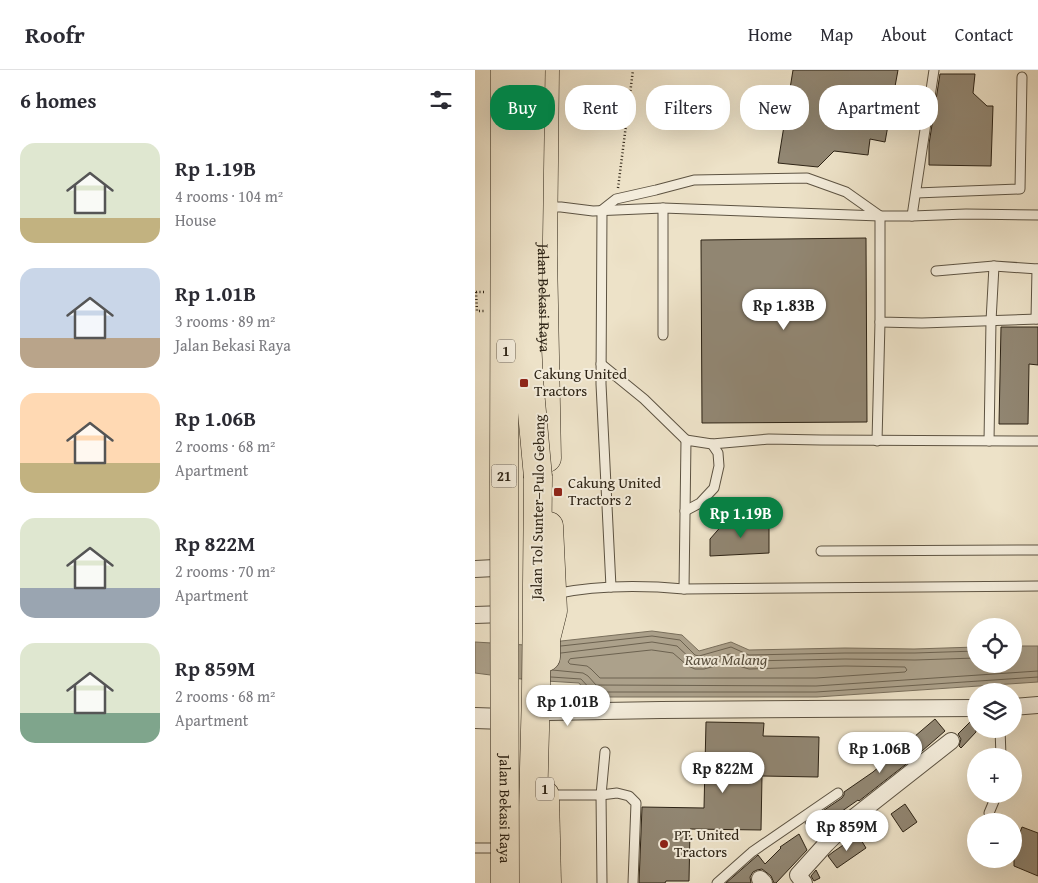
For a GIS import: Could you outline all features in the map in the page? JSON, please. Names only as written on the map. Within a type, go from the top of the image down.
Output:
[{"type":"highway","name":"21","points":[[503,883],[505,70]]},
{"type":"highway","name":"Jalan Bekasi Raya","points":[[503,883],[502,698],[499,625],[509,70]]},
{"type":"highway","points":[[531,70],[527,340],[538,477]]},
{"type":"highway","name":"Jalan Bekasi Raya","points":[[543,70],[545,207],[543,254],[548,497],[553,602],[546,639],[546,704],[550,794],[547,883]]},
{"type":"highway","name":"Jalan Tol Sunter–Pulo Gebang","points":[[531,883],[536,692],[543,70]]},
{"type":"street","name":"Jalan Bekasi Raya","points":[[493,70],[495,568],[499,625]]},
{"type":"street","points":[[475,569],[495,568]]},
{"type":"street","points":[[475,615],[499,625]]},
{"type":"street","points":[[475,718],[502,698]]},
{"type":"street","points":[[546,704],[589,711],[967,708]]},
{"type":"street","points":[[1022,706],[1038,705]]},
{"type":"street","points":[[804,883],[798,875],[848,822],[951,741]]},
{"type":"lane","points":[[912,216],[934,70]]},
{"type":"lane","points":[[915,193],[1020,189],[1022,77]]},
{"type":"lane","points":[[602,210],[616,199],[694,180],[807,178],[846,192],[881,216]]},
{"type":"lane","points":[[545,207],[561,206],[593,211],[663,208],[881,216],[1038,215]]},
{"type":"lane","points":[[663,208],[663,335]]},
{"type":"lane","points":[[602,210],[601,384],[611,587]]},
{"type":"lane","points":[[877,441],[881,216]]},
{"type":"lane","points":[[880,322],[922,323],[1037,319],[1037,269],[994,266],[936,271]]},
{"type":"lane","points":[[989,441],[994,266]]},
{"type":"lane","points":[[601,364],[645,399],[686,440],[712,444],[769,438],[877,441],[1038,441]]},
{"type":"lane","points":[[684,589],[686,440]]},
{"type":"lane","points":[[685,511],[700,503],[714,488],[719,460],[718,453],[712,444]]},
{"type":"lane","points":[[821,551],[1038,550]]},
{"type":"lane","points":[[553,602],[569,590],[611,587],[651,586],[684,589],[1038,586]]},
{"type":"lane","points":[[602,883],[601,795],[605,752]]},
{"type":"lane","points":[[550,794],[601,795],[617,793],[629,796],[636,803],[633,883]]},
{"type":"lane","points":[[717,883],[752,852],[838,793]]},
{"type":"lane","points":[[989,813],[993,803]]},
{"type":"lane","points":[[475,848],[502,848]]},
{"type":"path","points":[[616,199],[633,70]]},
{"type":"path","points":[[477,292],[477,311]]},
{"type":"water","name":"Rawa Malang","points":[[652,631],[682,635],[699,651],[731,642],[749,650],[967,647],[967,673],[1022,673],[1022,646],[1038,646],[1038,682],[967,683],[967,687],[817,697],[590,697],[579,683],[529,680],[475,673],[475,642],[525,645]]},
{"type":"building","points":[[793,70],[898,70],[895,85],[819,85],[819,130],[887,130],[885,142],[870,139],[868,155],[834,151],[818,167],[778,163],[783,130],[809,130],[809,85],[791,85]]},
{"type":"building","points":[[940,74],[975,74],[973,93],[987,106],[993,106],[991,166],[929,165],[931,130],[938,130],[938,87]]},
{"type":"building","points":[[866,238],[867,422],[702,423],[701,240]]},
{"type":"building","points":[[1001,327],[1038,327],[1038,365],[1029,364],[1028,424],[999,424]]},
{"type":"building","points":[[769,522],[769,553],[710,556],[710,539],[724,523]]},
{"type":"building","points":[[935,719],[945,731],[859,801],[812,832],[805,823],[842,798],[844,792],[873,772]]},
{"type":"building","points":[[706,722],[764,723],[763,736],[819,737],[818,777],[762,776],[761,830],[690,829],[689,881],[639,883],[642,807],[704,808]]},
{"type":"building","points":[[967,725],[967,738],[970,738],[961,748],[959,746],[961,739],[958,734]]},
{"type":"building","points":[[905,804],[917,822],[903,832],[891,814]]},
{"type":"building","points":[[1022,827],[1038,833],[1038,876],[1019,868],[1022,868]]},
{"type":"building","points":[[799,834],[807,850],[776,883],[762,869],[753,872],[750,877],[751,883],[726,883],[758,855],[765,864],[780,847]]},
{"type":"building","points":[[858,835],[866,848],[837,868],[828,856]]},
{"type":"building","points":[[816,870],[820,878],[814,881],[811,876]]},
{"type":"place","name":"Cakung United Tractors","points":[[524,383]]},
{"type":"place","name":"Cakung United Tractors 2","points":[[558,492]]},
{"type":"place","name":"PT. United Tractors","points":[[664,844]]}]
